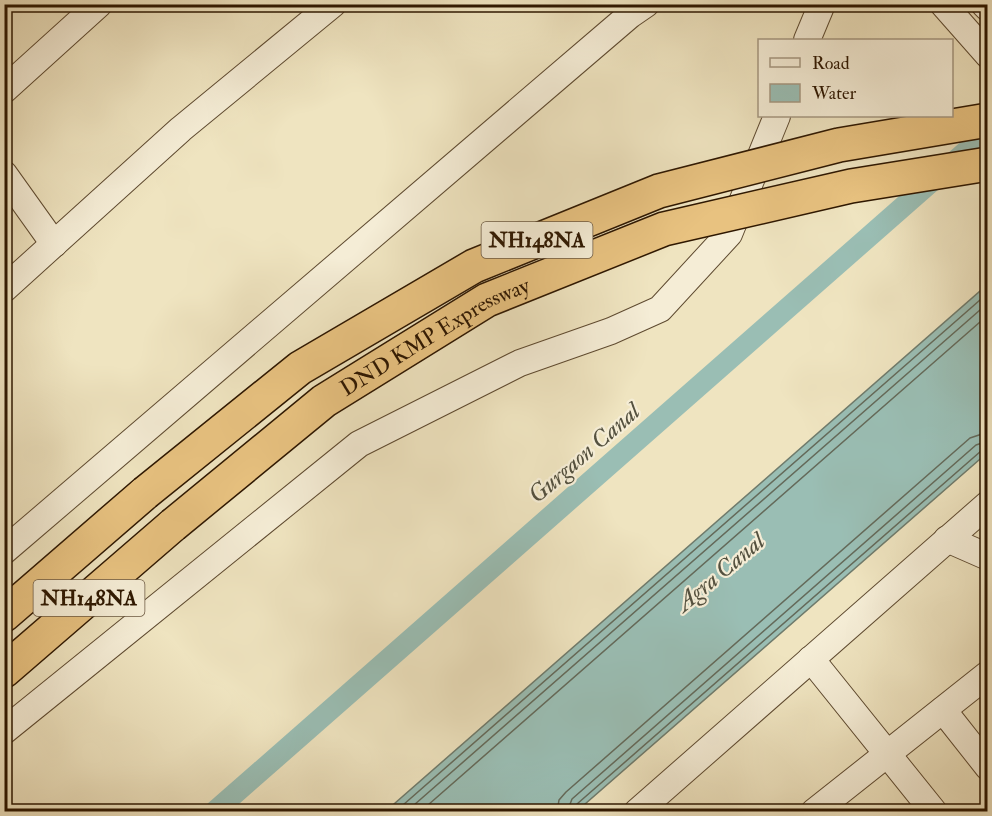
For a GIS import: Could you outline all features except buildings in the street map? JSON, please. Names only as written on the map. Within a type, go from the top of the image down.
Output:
[{"type":"highway","name":"DND KMP Expressway","points":[[4,615],[145,493],[300,368],[474,266],[659,191],[839,145],[987,120]]},
{"type":"highway","name":"DND KMP Expressway","points":[[4,671],[173,525],[324,402],[487,300],[664,229],[851,186],[987,164]]},
{"type":"street","points":[[4,90],[99,4]]},
{"type":"street","points":[[4,289],[181,129],[333,4]]},
{"type":"street","points":[[4,551],[646,4]]},
{"type":"street","points":[[807,39],[822,4]]},
{"type":"street","points":[[984,4],[987,8]]},
{"type":"street","points":[[944,6],[987,55]]},
{"type":"street","points":[[4,731],[359,444],[520,363],[611,331],[660,309],[729,234],[777,117]]},
{"type":"street","points":[[4,174],[54,244]]},
{"type":"street","points":[[637,812],[987,504]]},
{"type":"street","points":[[947,539],[987,557]]},
{"type":"street","points":[[811,659],[889,753],[934,812]]},
{"type":"street","points":[[814,812],[987,674]]},
{"type":"street","points":[[943,710],[987,767]]},
{"type":"water","name":"Agra Canal","points":[[987,285],[987,453],[577,811],[386,811]]},
{"type":"waterway","name":"Gurgaon Canal","points":[[214,812],[988,132]]}]
